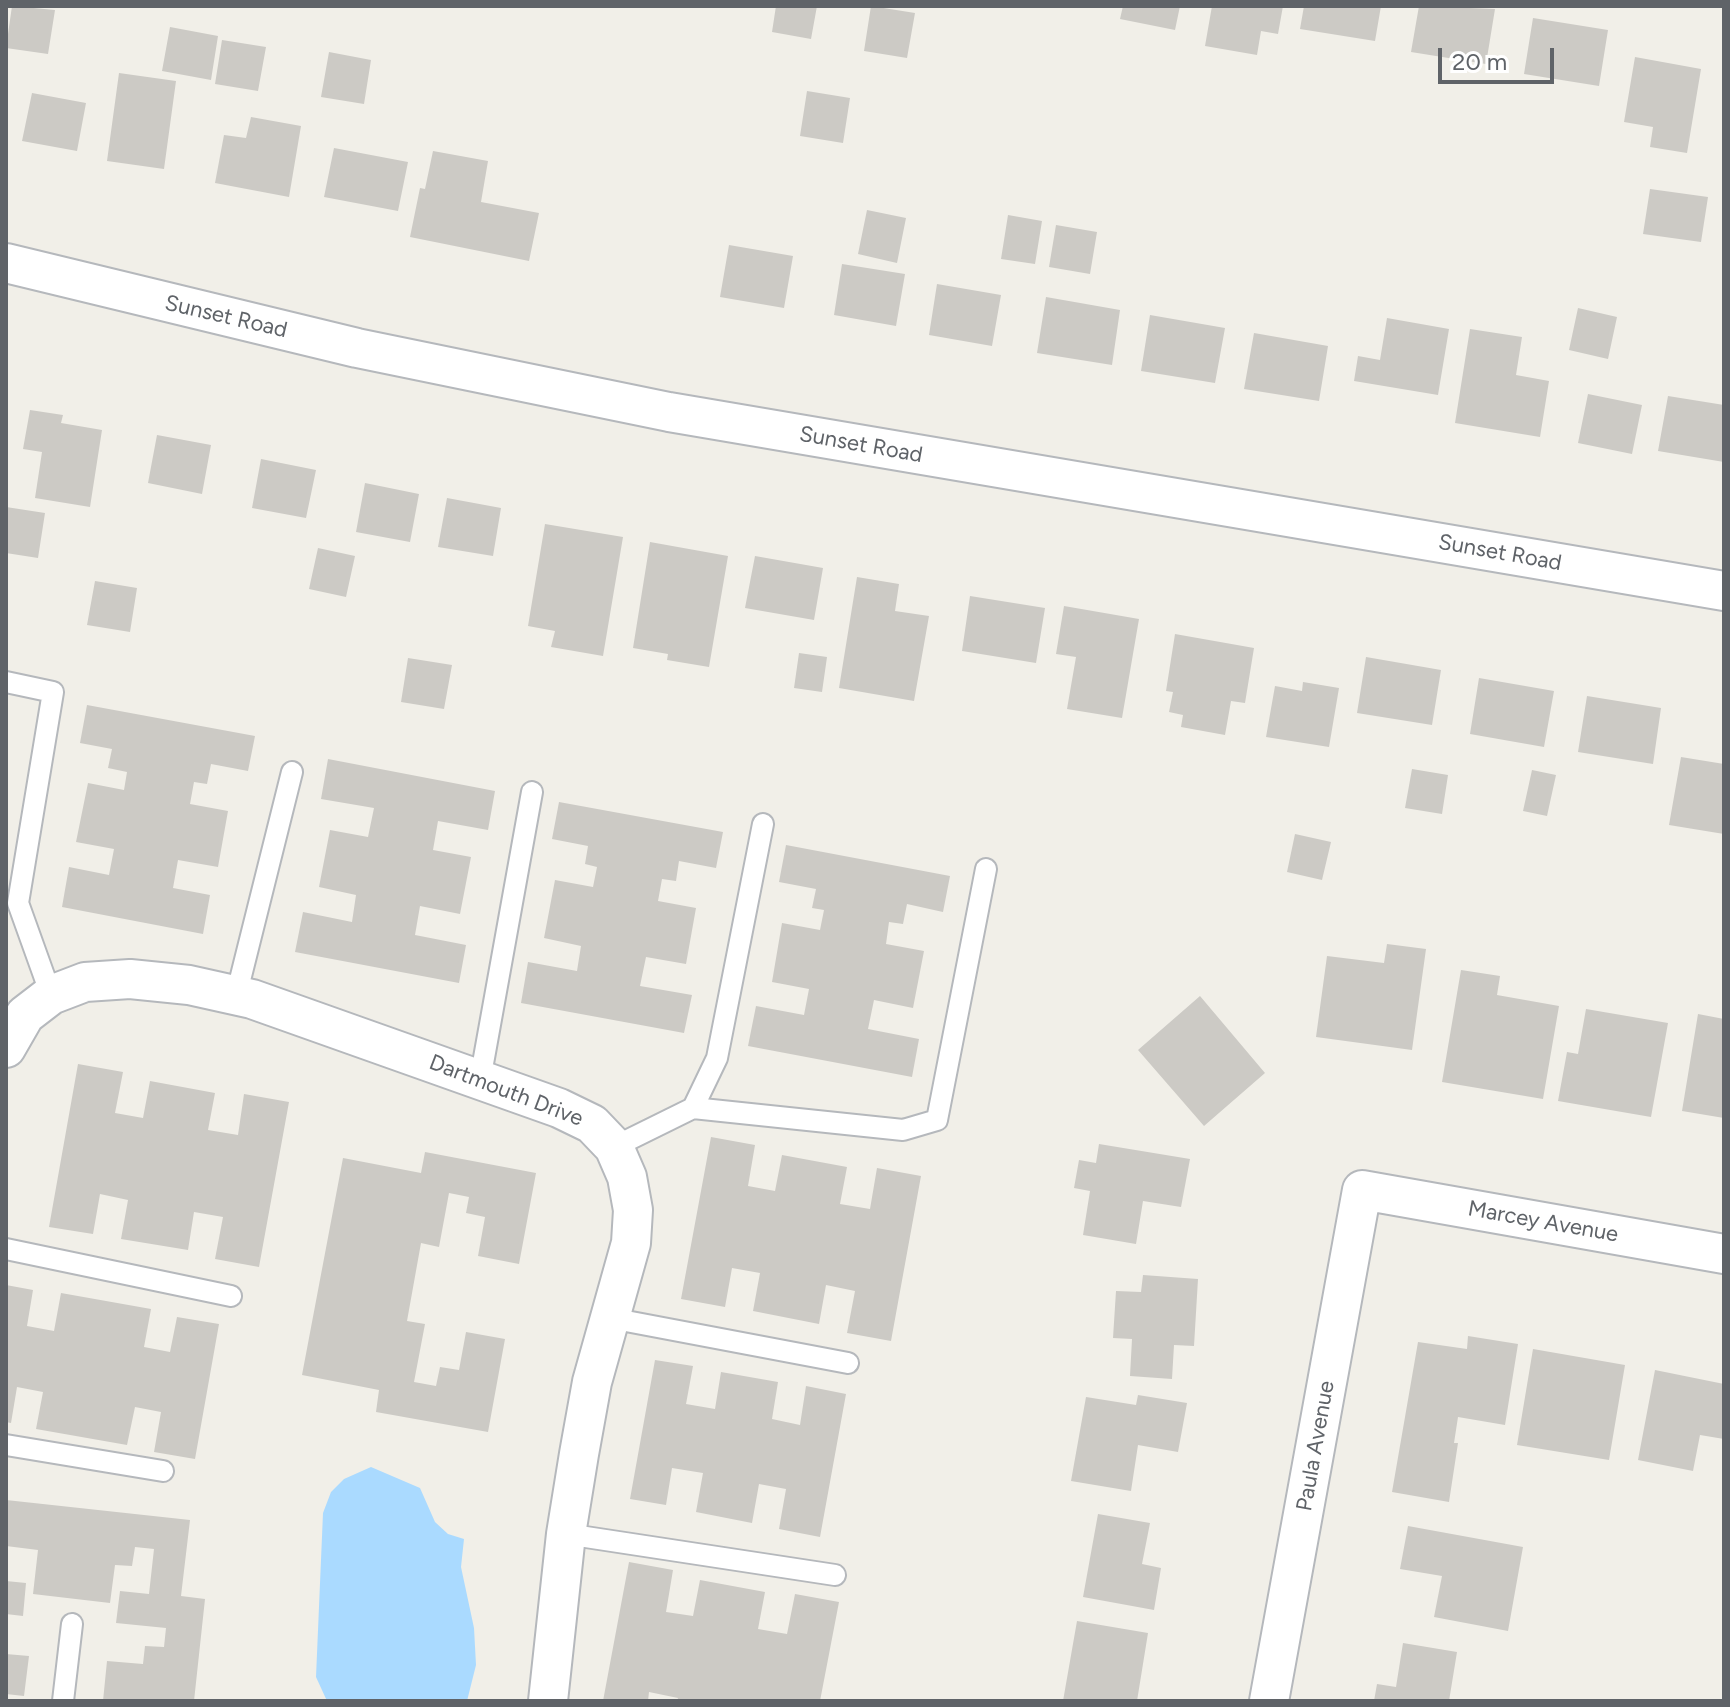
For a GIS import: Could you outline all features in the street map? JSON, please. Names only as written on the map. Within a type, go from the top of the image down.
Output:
[{"type":"street","name":"Sunset Road","points":[[6,263],[357,348],[669,412],[1724,591]]},
{"type":"street","name":"Dartmouth Drive","points":[[6,1048],[25,1015],[51,995],[85,982],[130,979],[189,985],[236,996],[480,1080],[592,1124],[614,1147],[627,1177],[633,1210],[631,1243],[592,1382],[566,1534],[548,1701]]},
{"type":"street","name":"Marcey Avenue","points":[[1362,1190],[1724,1254]]},
{"type":"street","name":"Paula Avenue","points":[[1269,1701],[1362,1190]]},
{"type":"lane","points":[[6,682],[53,692],[12,905],[51,995]]},
{"type":"lane","points":[[236,996],[292,772]]},
{"type":"lane","points":[[480,1080],[532,792]]},
{"type":"lane","points":[[693,1108],[717,1058],[763,824]]},
{"type":"lane","points":[[614,1147],[693,1108],[903,1130],[937,1120],[986,869]]},
{"type":"lane","points":[[6,1249],[231,1296]]},
{"type":"lane","points":[[610,1318],[848,1363]]},
{"type":"lane","points":[[6,1445],[163,1471]]},
{"type":"lane","points":[[566,1534],[835,1575]]},
{"type":"lane","points":[[63,1701],[72,1624]]},
{"type":"water","points":[[371,1467],[420,1488],[435,1522],[448,1534],[464,1539],[461,1567],[474,1628],[476,1665],[467,1701],[327,1701],[316,1677],[323,1513],[331,1492],[344,1479]]},
{"type":"building","points":[[12,6],[55,10],[48,54],[6,48]]},
{"type":"building","points":[[776,6],[817,6],[811,39],[772,32]]},
{"type":"building","points":[[871,6],[915,13],[907,58],[864,51]]},
{"type":"building","points":[[1123,6],[1180,6],[1175,30],[1120,19]]},
{"type":"building","points":[[1212,6],[1283,6],[1278,34],[1261,31],[1257,55],[1205,46]]},
{"type":"building","points":[[1304,6],[1381,6],[1375,41],[1300,29]]},
{"type":"building","points":[[1419,6],[1495,9],[1486,64],[1411,52]]},
{"type":"building","points":[[1533,18],[1608,30],[1599,86],[1524,74]]},
{"type":"building","points":[[170,27],[218,36],[211,80],[162,71]]},
{"type":"building","points":[[222,40],[266,47],[258,91],[215,84]]},
{"type":"building","points":[[329,52],[371,60],[364,104],[321,97]]},
{"type":"building","points":[[1635,57],[1701,69],[1687,153],[1650,147],[1653,127],[1624,122]]},
{"type":"building","points":[[119,73],[176,81],[164,169],[107,161]]},
{"type":"building","points":[[807,91],[850,98],[843,143],[800,136]]},
{"type":"building","points":[[32,93],[86,103],[77,151],[22,141]]},
{"type":"building","points":[[251,117],[301,126],[289,197],[215,183],[224,135],[246,138]]},
{"type":"building","points":[[334,148],[408,162],[398,211],[324,197]]},
{"type":"building","points":[[433,151],[488,161],[481,202],[539,213],[529,261],[410,237],[420,188],[425,189]]},
{"type":"building","points":[[1650,189],[1708,197],[1701,242],[1643,234]]},
{"type":"building","points":[[867,210],[906,218],[897,263],[858,254]]},
{"type":"building","points":[[1008,215],[1042,221],[1035,264],[1001,259]]},
{"type":"building","points":[[1056,225],[1097,232],[1090,274],[1049,267]]},
{"type":"building","points":[[729,245],[793,256],[784,308],[720,297]]},
{"type":"building","points":[[842,264],[905,274],[896,326],[834,315]]},
{"type":"building","points":[[937,284],[1001,295],[992,346],[929,335]]},
{"type":"building","points":[[1046,297],[1120,310],[1112,365],[1037,353]]},
{"type":"building","points":[[1578,308],[1617,317],[1608,359],[1569,350]]},
{"type":"building","points":[[1150,315],[1225,328],[1215,383],[1141,371]]},
{"type":"building","points":[[1387,318],[1449,329],[1438,395],[1354,381],[1358,356],[1380,360]]},
{"type":"building","points":[[1470,329],[1522,337],[1516,375],[1549,381],[1540,437],[1455,423]]},
{"type":"building","points":[[1254,333],[1328,346],[1319,401],[1244,389]]},
{"type":"building","points":[[1588,394],[1642,405],[1632,454],[1578,443]]},
{"type":"building","points":[[1668,396],[1724,405],[1724,462],[1658,451]]},
{"type":"building","points":[[30,410],[63,415],[61,423],[102,430],[90,507],[35,498],[42,452],[23,449]]},
{"type":"building","points":[[157,435],[211,445],[202,494],[148,483]]},
{"type":"building","points":[[261,459],[316,470],[306,518],[252,508]]},
{"type":"building","points":[[365,483],[419,494],[410,542],[356,532]]},
{"type":"building","points":[[447,498],[501,508],[493,556],[438,547]]},
{"type":"building","points":[[6,507],[45,513],[38,558],[6,553]]},
{"type":"building","points":[[545,524],[623,537],[603,656],[551,647],[555,631],[528,626]]},
{"type":"building","points":[[650,542],[728,556],[709,667],[667,660],[668,654],[633,648]]},
{"type":"building","points":[[318,548],[355,556],[346,597],[309,589]]},
{"type":"building","points":[[755,556],[823,568],[814,620],[745,608]]},
{"type":"building","points":[[857,577],[899,584],[895,611],[929,616],[914,701],[839,688]]},
{"type":"building","points":[[95,581],[137,588],[130,632],[87,625]]},
{"type":"building","points":[[970,596],[1045,608],[1036,663],[962,651]]},
{"type":"building","points":[[1064,606],[1139,619],[1122,718],[1067,709],[1076,657],[1056,654]]},
{"type":"building","points":[[1175,634],[1254,648],[1245,703],[1231,701],[1225,735],[1181,727],[1183,715],[1169,712],[1173,692],[1166,691]]},
{"type":"building","points":[[799,653],[827,657],[822,692],[794,688]]},
{"type":"building","points":[[1366,657],[1441,670],[1432,725],[1357,713]]},
{"type":"building","points":[[408,658],[452,665],[444,709],[401,702]]},
{"type":"building","points":[[1479,678],[1554,691],[1544,747],[1470,734]]},
{"type":"building","points":[[1303,682],[1339,688],[1329,747],[1266,737],[1275,686],[1302,691]]},
{"type":"building","points":[[1587,696],[1661,708],[1653,764],[1578,752]]},
{"type":"building","points":[[87,705],[255,736],[248,771],[211,764],[207,784],[194,782],[190,804],[228,811],[218,867],[178,860],[173,888],[210,895],[203,934],[62,907],[69,867],[109,875],[114,849],[76,842],[88,783],[124,790],[127,772],[108,768],[112,749],[80,743]]},
{"type":"building","points":[[1681,757],[1724,764],[1724,834],[1669,825]]},
{"type":"building","points":[[328,759],[495,791],[488,830],[438,821],[433,850],[471,857],[460,914],[420,906],[415,935],[466,945],[459,983],[295,952],[303,912],[352,922],[356,895],[319,887],[330,830],[368,837],[374,808],[321,799]]},
{"type":"building","points":[[1412,769],[1448,775],[1442,814],[1405,808]]},
{"type":"building","points":[[1532,770],[1556,775],[1547,816],[1523,811]]},
{"type":"building","points":[[559,802],[723,832],[716,868],[679,861],[676,881],[662,879],[658,901],[696,908],[686,964],[646,957],[640,986],[692,995],[684,1033],[521,1003],[528,962],[577,971],[581,946],[544,938],[555,880],[593,887],[597,867],[585,864],[588,846],[552,839]]},
{"type":"building","points":[[1295,834],[1331,842],[1322,880],[1287,872]]},
{"type":"building","points":[[786,845],[950,876],[943,912],[907,904],[903,924],[889,922],[886,944],[924,951],[913,1008],[874,1000],[868,1029],[919,1039],[912,1077],[748,1046],[756,1006],[804,1015],[809,989],[772,982],[782,923],[820,930],[824,910],[812,908],[816,889],[779,882]]},
{"type":"building","points":[[1387,944],[1426,949],[1412,1050],[1316,1037],[1327,956],[1384,963]]},
{"type":"building","points":[[1461,970],[1500,976],[1497,995],[1559,1006],[1543,1099],[1442,1082]]},
{"type":"building","points":[[1200,996],[1265,1073],[1204,1126],[1138,1050]]},
{"type":"building","points":[[1586,1009],[1668,1023],[1651,1117],[1558,1101],[1567,1052],[1578,1054]]},
{"type":"building","points":[[1698,1014],[1724,1019],[1724,1118],[1682,1111]]},
{"type":"building","points":[[78,1064],[123,1072],[115,1113],[143,1118],[150,1081],[215,1093],[208,1130],[238,1135],[244,1094],[289,1102],[259,1267],[215,1259],[223,1217],[194,1212],[188,1250],[121,1239],[128,1200],[100,1194],[93,1234],[49,1227]]},
{"type":"building","points":[[711,1137],[755,1145],[748,1186],[775,1191],[782,1155],[847,1167],[840,1204],[870,1209],[877,1168],[921,1176],[891,1341],[847,1333],[855,1291],[826,1285],[819,1324],[753,1311],[760,1273],[732,1268],[725,1307],[681,1299]]},
{"type":"building","points":[[1099,1144],[1190,1159],[1181,1207],[1143,1201],[1136,1244],[1083,1235],[1090,1191],[1074,1188],[1079,1160],[1096,1163]]},
{"type":"building","points":[[425,1152],[536,1173],[519,1264],[478,1256],[485,1217],[466,1213],[469,1197],[449,1193],[439,1247],[421,1243],[407,1321],[425,1324],[414,1382],[436,1386],[440,1367],[459,1370],[466,1332],[505,1339],[488,1432],[376,1412],[379,1390],[302,1375],[343,1158],[421,1173]]},
{"type":"building","points":[[1143,1275],[1198,1279],[1194,1346],[1174,1345],[1172,1379],[1130,1376],[1132,1339],[1113,1338],[1116,1291],[1141,1292]]},
{"type":"building","points":[[6,1285],[33,1290],[27,1326],[54,1331],[61,1293],[151,1309],[144,1347],[170,1352],[177,1317],[219,1324],[195,1459],[154,1452],[161,1412],[135,1407],[127,1445],[36,1429],[43,1392],[17,1387],[11,1423],[6,1422]]},
{"type":"building","points":[[1468,1336],[1518,1344],[1505,1425],[1458,1417],[1454,1443],[1458,1443],[1449,1502],[1392,1492],[1418,1342],[1467,1349]]},
{"type":"building","points":[[1533,1349],[1625,1365],[1609,1460],[1517,1445]]},
{"type":"building","points":[[655,1360],[693,1366],[686,1404],[715,1409],[721,1372],[778,1382],[772,1419],[800,1425],[806,1386],[846,1394],[820,1537],[779,1529],[786,1489],[759,1484],[752,1523],[696,1512],[703,1473],[672,1468],[666,1505],[630,1499]]},
{"type":"building","points":[[1655,1370],[1724,1384],[1724,1439],[1700,1435],[1693,1471],[1638,1460]]},
{"type":"building","points":[[1138,1395],[1187,1403],[1178,1452],[1138,1445],[1131,1491],[1071,1481],[1086,1397],[1136,1405]]},
{"type":"building","points":[[6,1500],[190,1520],[181,1596],[205,1599],[194,1701],[103,1701],[107,1661],[143,1664],[145,1646],[164,1647],[166,1628],[116,1623],[120,1591],[149,1594],[154,1549],[135,1547],[132,1566],[115,1565],[110,1603],[33,1594],[38,1550],[6,1546]]},
{"type":"building","points":[[1098,1514],[1150,1523],[1142,1564],[1161,1568],[1154,1610],[1083,1597]]},
{"type":"building","points":[[1408,1526],[1523,1547],[1508,1631],[1434,1617],[1442,1576],[1400,1569]]},
{"type":"building","points":[[629,1562],[673,1570],[666,1612],[693,1616],[700,1580],[765,1592],[758,1629],[787,1634],[795,1594],[839,1602],[820,1701],[677,1701],[678,1698],[649,1692],[648,1701],[603,1701]]},
{"type":"building","points":[[6,1581],[26,1583],[23,1616],[6,1614]]},
{"type":"building","points":[[1077,1621],[1148,1633],[1137,1701],[1063,1701]]},
{"type":"building","points":[[1403,1643],[1457,1652],[1449,1701],[1374,1701],[1377,1684],[1396,1687]]},
{"type":"building","points":[[6,1654],[29,1656],[24,1696],[6,1694]]}]
